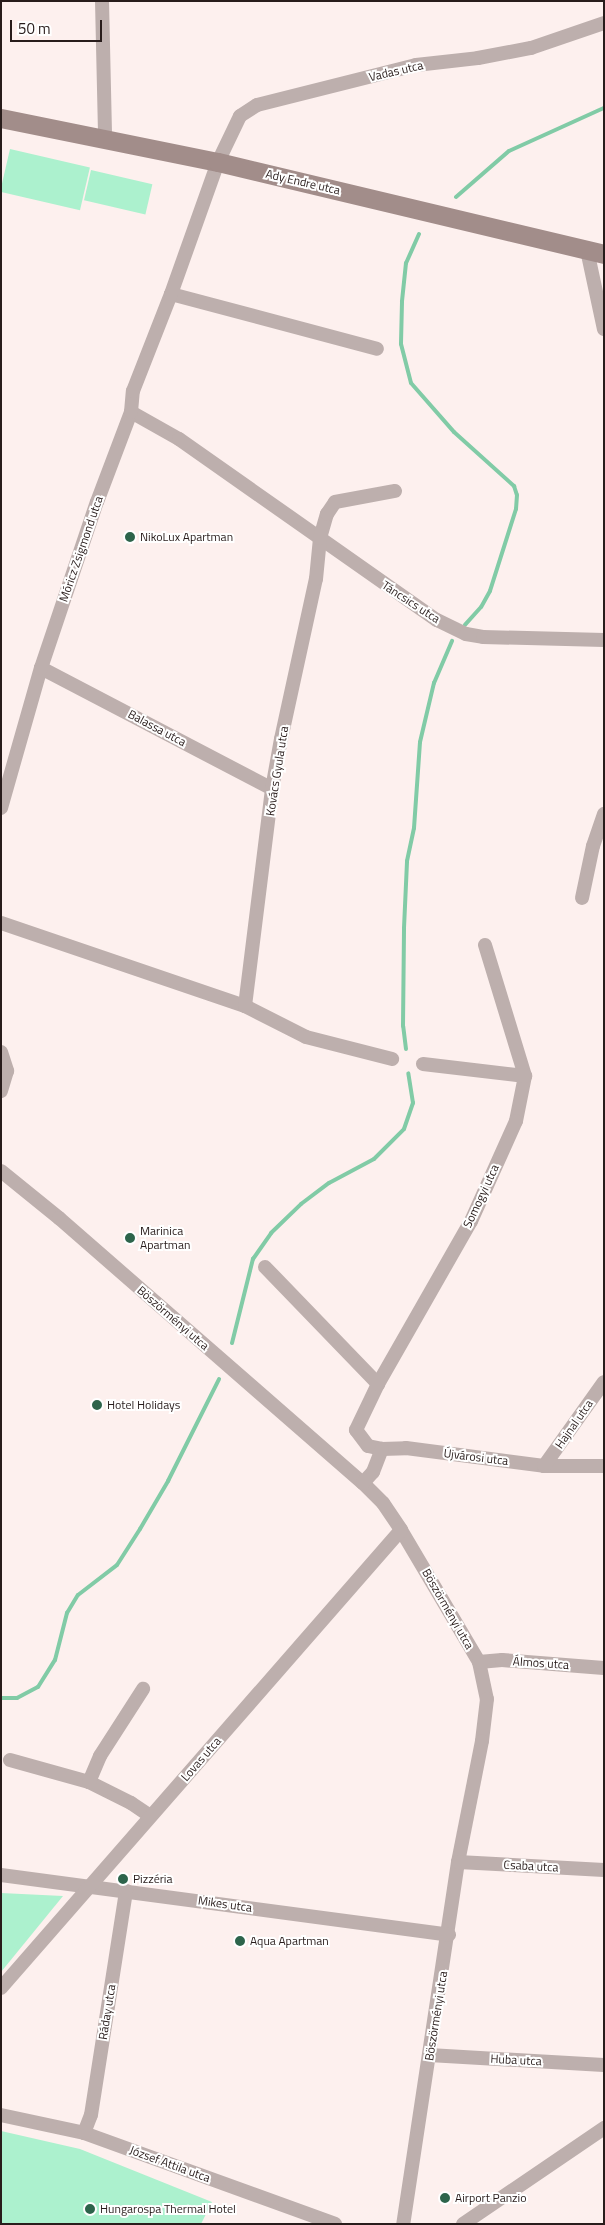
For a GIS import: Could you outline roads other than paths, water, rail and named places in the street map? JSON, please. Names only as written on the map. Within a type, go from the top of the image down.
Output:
[{"type":"main road","name":"Ady Endre utca","points":[[1,118],[218,162],[595,252]]},
{"type":"street","points":[[102,1],[105,138]]},
{"type":"street","name":"Vadas utca","points":[[218,162],[240,116],[257,105],[416,65],[478,58],[531,48],[604,22]]},
{"type":"street","name":"Móricz Zsigmond utca","points":[[1,808],[41,668],[97,502],[131,412],[133,391],[171,294],[218,162]]},
{"type":"street","points":[[595,252],[604,329]]},
{"type":"street","points":[[171,294],[377,348]]},
{"type":"street","name":"Táncsics utca","points":[[131,412],[179,439],[420,610],[466,634],[524,640],[604,640]]},
{"type":"street","points":[[320,538],[327,514],[335,502],[395,491]]},
{"type":"street","name":"Kovács Gyula utca","points":[[245,1006],[272,789],[316,579],[320,538]]},
{"type":"street","name":"Balassa utca","points":[[41,668],[272,789]]},
{"type":"street","points":[[582,898],[593,846],[604,814]]},
{"type":"street","points":[[1,923],[245,1006],[306,1038],[392,1059]]},
{"type":"street","name":"Somogyi utca","points":[[382,1449],[368,1446],[356,1430],[378,1384],[471,1221],[516,1121],[524,1076],[485,945]]},
{"type":"street","points":[[1,1052],[7,1071],[1,1091]]},
{"type":"street","points":[[423,1064],[524,1076]]},
{"type":"street","name":"Böszörményi utca","points":[[1,1171],[59,1218],[363,1483],[382,1504],[401,1530],[478,1662],[487,1699],[482,1741],[458,1862],[403,2224]]},
{"type":"street","points":[[265,1267],[378,1384]]},
{"type":"street","name":"Hajnal utca","points":[[544,1466],[604,1382]]},
{"type":"street","name":"Újvárosi utca","points":[[382,1449],[406,1448],[544,1466],[604,1466]]},
{"type":"street","points":[[363,1483],[373,1472],[382,1449]]},
{"type":"street","name":"Lovas utca","points":[[1,1988],[401,1530]]},
{"type":"street","name":"Álmos utca","points":[[478,1662],[502,1660],[604,1668]]},
{"type":"street","points":[[88,1782],[100,1756],[143,1689]]},
{"type":"street","points":[[10,1760],[88,1782],[131,1803],[150,1816]]},
{"type":"street","name":"Csaba utca","points":[[458,1862],[604,1870]]},
{"type":"street","name":"Mikes utca","points":[[1,1876],[448,1934]]},
{"type":"street","name":"Ráday utca","points":[[84,2132],[91,2116],[126,1891]]},
{"type":"street","name":"Huba utca","points":[[429,2055],[604,2066]]},
{"type":"street","name":"József Attila utca","points":[[1,2115],[84,2132],[335,2224]]},
{"type":"street","points":[[463,2224],[604,2128]]},
{"type":"waterway","points":[[456,197],[509,151],[604,108]]},
{"type":"waterway","points":[[419,234],[406,263],[402,302],[401,344],[411,383],[454,432],[514,486],[517,495],[516,509],[490,591],[481,607],[465,625]]},
{"type":"waterway","points":[[406,1049],[403,1026],[407,861],[414,828],[420,742],[434,683],[452,641]]},
{"type":"waterway","points":[[232,1343],[253,1259],[271,1233],[301,1204],[329,1183],[374,1159],[404,1129],[413,1103],[408,1073]]},
{"type":"waterway","points":[[1,1698],[17,1698],[38,1687],[55,1660],[67,1613],[78,1595],[117,1565],[168,1481],[219,1379]]},
{"type":"place","name":"NikoLux Apartman","points":[[130,537]]},
{"type":"place","name":"Marinica Apartman","points":[[130,1238]]},
{"type":"place","name":"Hotel Holidays","points":[[97,1405]]},
{"type":"place","name":"Pizzéria","points":[[123,1879]]},
{"type":"place","name":"Aqua Apartman","points":[[240,1941]]},
{"type":"place","name":"Airport Panzio","points":[[445,2198]]},
{"type":"place","name":"Hungarospa Thermal Hotel","points":[[90,2209]]}]
